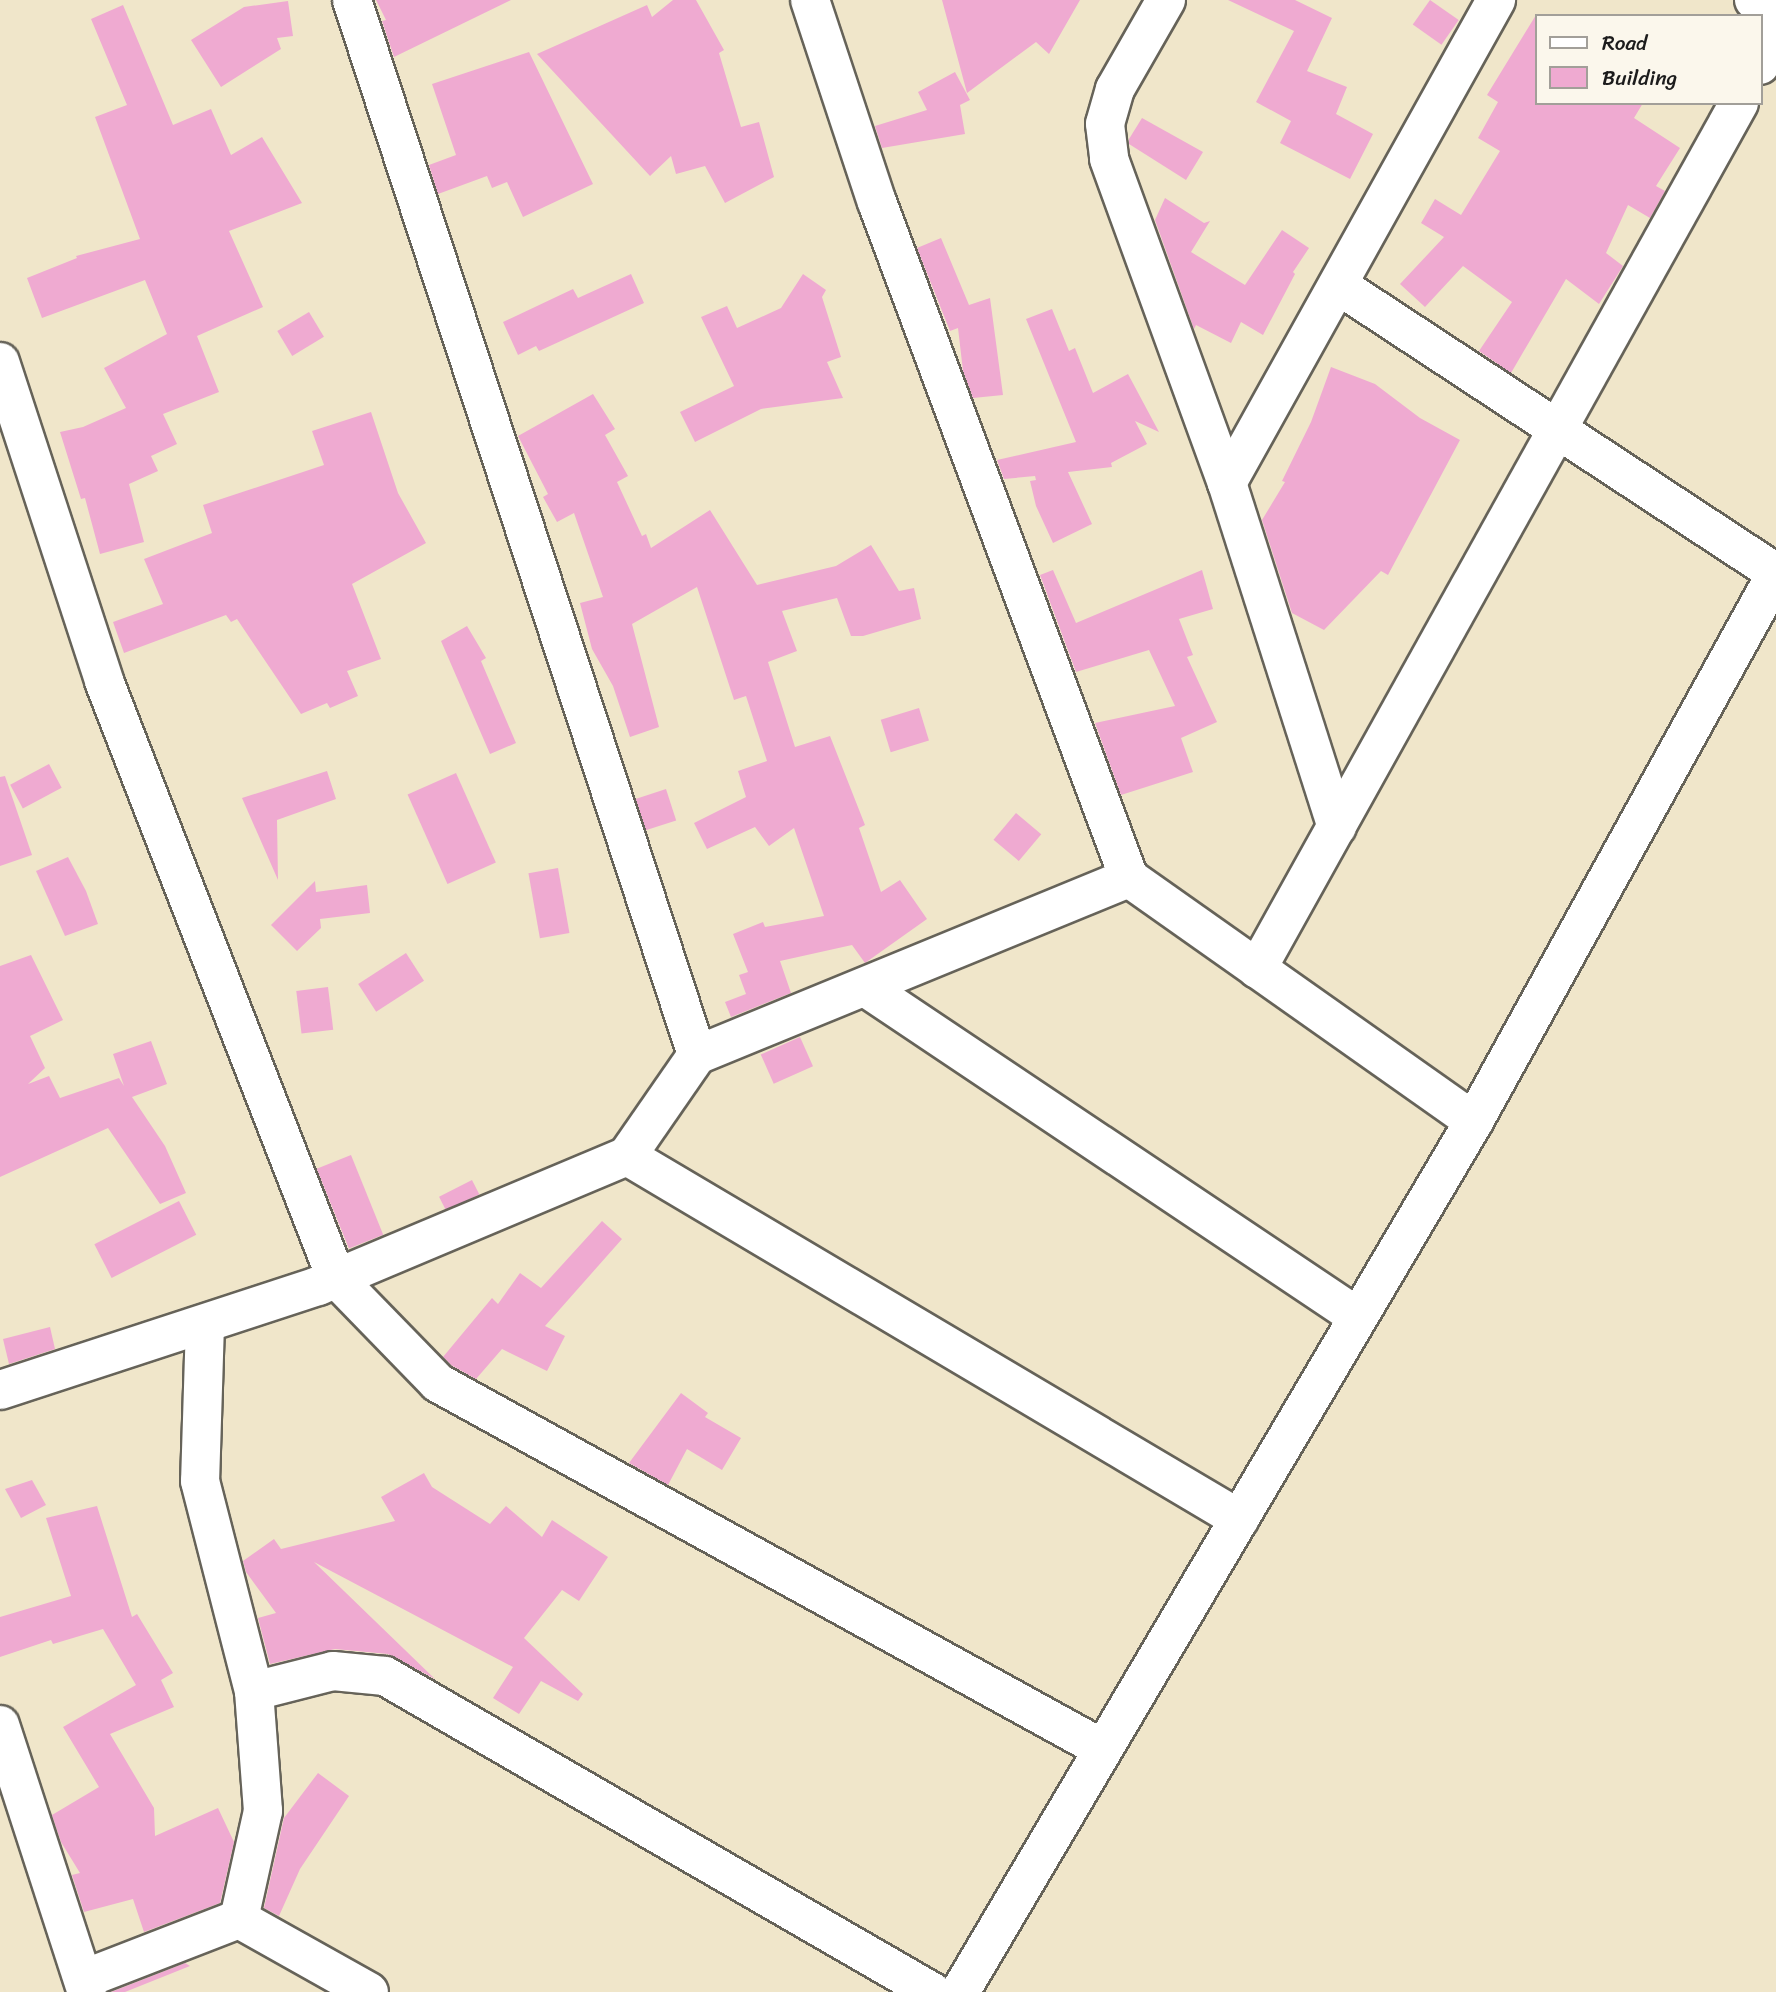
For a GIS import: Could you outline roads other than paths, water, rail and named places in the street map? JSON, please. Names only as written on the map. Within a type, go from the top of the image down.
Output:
[{"type":"street","points":[[352,0],[697,1055]]},
{"type":"street","points":[[810,0],[877,202],[1129,878],[1474,1121]]},
{"type":"street","points":[[1166,0],[1115,89],[1105,124],[1109,159],[1227,483],[1336,827]]},
{"type":"street","points":[[1227,483],[1496,0]]},
{"type":"street","points":[[1754,0],[1776,13]]},
{"type":"street","points":[[1762,62],[1776,37]]},
{"type":"street","points":[[1257,969],[1738,105]]},
{"type":"street","points":[[960,1992],[1474,1121],[1776,573],[1338,285]]},
{"type":"street","points":[[0,362],[104,681],[335,1278],[438,1383],[1103,1749]]},
{"type":"street","points":[[0,1390],[205,1324],[335,1278],[627,1156],[697,1055],[1129,878]]},
{"type":"street","points":[[865,986],[1358,1317]]},
{"type":"street","points":[[627,1156],[1239,1519]]},
{"type":"street","points":[[205,1324],[200,1481],[254,1691],[263,1811],[239,1919]]},
{"type":"street","points":[[254,1691],[333,1671],[385,1676],[932,1992]]},
{"type":"street","points":[[0,1726],[85,1986],[239,1919]]},
{"type":"street","points":[[239,1919],[369,1992]]}]
